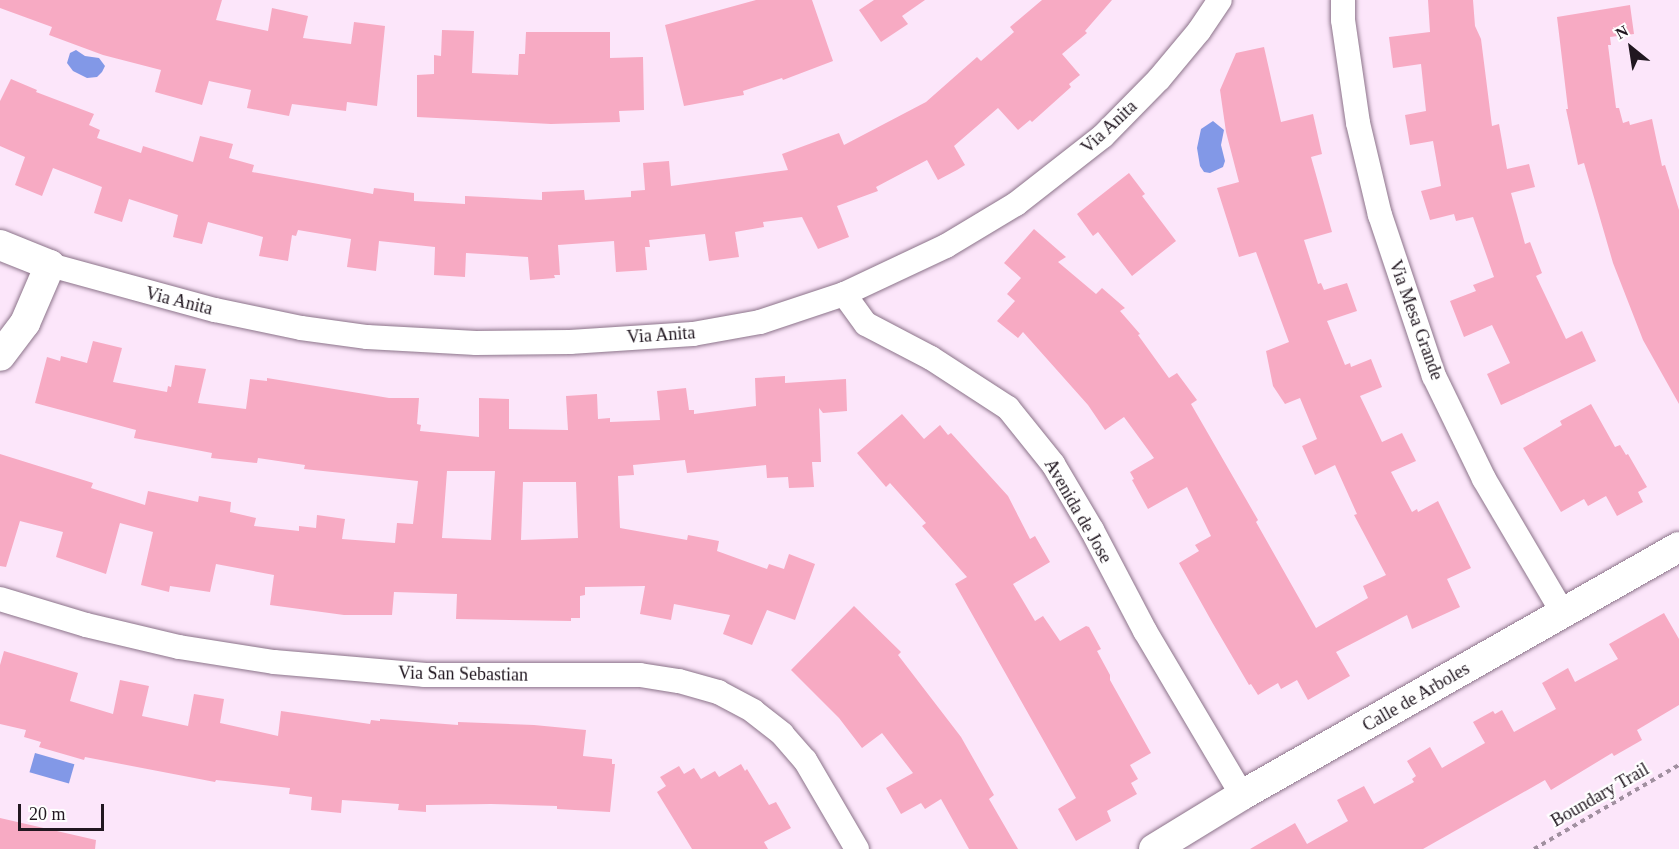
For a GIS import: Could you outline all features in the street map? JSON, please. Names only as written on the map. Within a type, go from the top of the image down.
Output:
[{"type":"street","name":"Via Anita","points":[[0,245],[50,265],[214,310],[301,328],[367,337],[476,343],[570,342],[693,334],[760,322],[844,294],[946,246],[1016,204],[1103,136],[1159,79],[1199,31],[1220,0]]},
{"type":"street","name":"Via Mesa Grande","points":[[1343,0],[1343,20],[1358,123],[1380,215],[1431,365],[1484,479],[1563,613]]},
{"type":"street","points":[[0,356],[25,323],[50,265]]},
{"type":"street","name":"Avenida de Jose","points":[[844,294],[866,324],[931,358],[1008,408],[1045,454],[1092,530],[1145,631],[1242,795]]},
{"type":"street","name":"Calle de Arboles","points":[[1155,849],[1242,795],[1679,547]]},
{"type":"street","name":"Via San Sebastian","points":[[0,599],[86,625],[179,647],[263,660],[425,675],[640,675],[679,681],[718,692],[753,711],[782,734],[805,760],[857,849]]},
{"type":"path","name":"Boundary Trail","points":[[1534,849],[1679,765]]},
{"type":"water","points":[[76,50],[85,56],[99,58],[105,66],[97,77],[87,78],[73,71],[67,63],[70,53]]},
{"type":"water","points":[[1213,121],[1224,130],[1221,145],[1225,161],[1223,167],[1210,173],[1204,172],[1200,166],[1197,148],[1201,129]]},
{"type":"water","points":[[35,753],[74,764],[69,784],[29,772]]},
{"type":"building","points":[[0,0],[222,0],[216,20],[268,31],[272,8],[308,16],[303,38],[351,44],[354,22],[385,26],[377,106],[347,102],[346,111],[292,104],[289,116],[247,108],[251,90],[209,81],[202,105],[155,92],[161,70],[103,55],[49,35],[52,27],[0,8]]},
{"type":"building","points":[[756,0],[812,0],[833,61],[783,80],[782,78],[743,91],[744,95],[684,106],[665,25]]},
{"type":"building","points":[[874,0],[925,0],[902,16],[908,24],[881,42],[859,10]]},
{"type":"building","points":[[1042,0],[1112,0],[1085,31],[1087,33],[1062,54],[1080,75],[1069,84],[1071,87],[1032,122],[1030,120],[1018,130],[998,108],[954,146],[965,165],[938,180],[927,160],[876,187],[878,191],[837,206],[849,237],[818,249],[802,217],[763,222],[764,227],[735,232],[739,257],[709,261],[705,234],[649,240],[650,247],[645,247],[647,270],[616,272],[614,241],[558,245],[560,275],[554,275],[555,278],[530,280],[528,257],[466,253],[465,277],[434,275],[435,247],[379,241],[376,271],[347,267],[351,239],[298,230],[296,236],[292,235],[288,261],[259,256],[263,237],[208,222],[202,244],[173,237],[178,215],[129,199],[122,222],[94,213],[102,187],[53,168],[42,196],[15,185],[25,157],[0,146],[0,101],[11,79],[37,90],[36,92],[94,114],[89,125],[100,130],[97,138],[141,153],[143,146],[193,162],[200,136],[233,144],[229,158],[254,165],[252,172],[373,194],[374,188],[414,193],[414,201],[465,204],[465,196],[542,200],[542,192],[584,190],[585,200],[631,197],[631,191],[645,190],[643,163],[669,161],[671,186],[788,170],[782,154],[839,133],[844,145],[926,102],[977,57],[981,61],[1014,32],[1010,27]]},
{"type":"building","points":[[1428,0],[1473,0],[1475,26],[1481,39],[1492,126],[1499,124],[1507,169],[1529,164],[1535,187],[1511,193],[1525,244],[1530,242],[1542,273],[1536,276],[1566,339],[1582,331],[1596,361],[1501,405],[1487,374],[1510,363],[1492,325],[1464,337],[1450,301],[1476,291],[1473,285],[1494,277],[1473,217],[1456,221],[1454,214],[1430,220],[1421,191],[1441,186],[1433,141],[1410,145],[1405,115],[1426,111],[1421,64],[1393,68],[1389,37],[1430,32]]},
{"type":"building","points":[[1630,5],[1634,34],[1610,37],[1611,45],[1608,45],[1616,108],[1619,108],[1623,123],[1629,121],[1630,125],[1652,119],[1662,166],[1665,165],[1679,210],[1679,404],[1643,340],[1613,263],[1584,163],[1578,165],[1566,109],[1568,109],[1557,17]]},
{"type":"building","points":[[442,30],[474,31],[472,73],[518,75],[519,54],[525,54],[526,32],[610,32],[610,58],[643,57],[644,110],[619,111],[620,122],[551,124],[417,117],[417,75],[434,74],[434,55],[441,56]]},
{"type":"building","points":[[1264,47],[1281,122],[1313,114],[1322,154],[1311,157],[1332,232],[1304,240],[1318,284],[1321,283],[1324,290],[1347,283],[1357,311],[1327,321],[1345,365],[1350,363],[1351,367],[1371,359],[1382,387],[1360,396],[1382,442],[1402,433],[1416,461],[1391,472],[1412,512],[1417,509],[1418,512],[1438,501],[1471,568],[1447,579],[1460,607],[1412,629],[1407,615],[1336,652],[1350,676],[1308,700],[1297,680],[1281,689],[1278,683],[1258,695],[1251,684],[1249,685],[1212,622],[1179,563],[1199,551],[1195,545],[1211,536],[1187,487],[1148,509],[1130,472],[1154,458],[1124,417],[1105,430],[1088,405],[1023,332],[1018,338],[997,321],[1015,301],[1007,294],[1021,278],[1004,263],[1034,229],[1066,257],[1058,262],[1096,294],[1102,288],[1125,308],[1120,311],[1140,334],[1138,335],[1169,378],[1177,373],[1197,400],[1191,404],[1258,520],[1256,522],[1316,628],[1368,598],[1363,586],[1386,575],[1354,515],[1357,514],[1335,465],[1315,475],[1302,446],[1317,439],[1300,398],[1285,404],[1273,386],[1266,351],[1289,342],[1256,252],[1239,257],[1217,188],[1239,182],[1226,132],[1220,90],[1236,53]]},
{"type":"building","points":[[1129,173],[1145,194],[1142,196],[1176,241],[1132,276],[1098,232],[1093,236],[1077,214]]},
{"type":"building","points":[[93,341],[122,348],[113,382],[167,392],[168,386],[171,387],[175,365],[206,369],[198,403],[246,409],[250,379],[267,381],[267,378],[389,398],[419,398],[417,424],[421,425],[420,431],[479,437],[479,398],[509,399],[509,429],[568,430],[566,396],[597,394],[598,419],[610,418],[610,422],[660,420],[657,391],[686,388],[689,410],[694,410],[694,414],[756,406],[755,378],[785,376],[785,383],[846,379],[847,411],[823,413],[819,408],[821,462],[812,462],[814,487],[789,488],[788,477],[767,478],[766,465],[687,473],[685,460],[633,465],[634,475],[618,476],[620,528],[687,540],[688,535],[719,541],[717,551],[767,569],[769,564],[784,569],[789,554],[815,564],[795,620],[767,610],[752,645],[723,634],[730,615],[674,604],[671,620],[640,614],[645,586],[585,587],[585,595],[580,596],[580,618],[571,618],[571,621],[456,619],[457,594],[394,592],[392,615],[344,615],[270,605],[274,575],[216,564],[210,592],[170,586],[169,592],[141,585],[153,532],[120,523],[106,574],[56,557],[63,532],[20,521],[6,567],[0,566],[0,454],[93,483],[91,488],[145,505],[148,491],[198,502],[199,496],[231,502],[230,512],[256,518],[254,526],[299,531],[299,526],[316,528],[317,515],[345,519],[342,539],[395,543],[397,523],[413,524],[418,481],[304,469],[305,465],[258,458],[257,463],[211,458],[212,453],[134,438],[136,430],[35,403],[47,357],[60,361],[61,356],[87,363]],"holes":[[[447,471],[495,471],[491,540],[442,538]],[[523,482],[576,482],[578,538],[521,540]]]},
{"type":"building","points":[[1591,404],[1615,447],[1620,445],[1626,455],[1628,454],[1647,487],[1638,492],[1643,502],[1617,516],[1606,496],[1588,506],[1584,499],[1561,512],[1523,448],[1562,425],[1560,421]]},
{"type":"building","points":[[902,414],[924,439],[940,425],[948,435],[951,433],[1008,496],[1030,539],[1035,536],[1050,562],[1013,584],[1035,621],[1043,616],[1060,641],[1086,626],[1089,627],[1101,649],[1097,651],[1110,675],[1110,680],[1151,753],[1130,765],[1138,779],[1131,783],[1137,794],[1107,811],[1111,821],[1076,841],[1058,809],[1076,798],[955,584],[967,577],[922,526],[926,523],[890,483],[886,487],[857,453]]},
{"type":"building","points":[[854,606],[901,652],[898,655],[961,737],[994,795],[989,799],[1018,849],[969,849],[941,799],[925,809],[921,803],[901,814],[886,788],[913,773],[882,733],[862,748],[839,718],[791,670]]},
{"type":"building","points":[[1664,613],[1679,639],[1679,705],[1637,730],[1642,740],[1614,756],[1612,753],[1551,790],[1545,780],[1423,849],[1250,849],[1295,823],[1307,844],[1348,821],[1337,800],[1364,786],[1374,804],[1414,782],[1412,779],[1416,776],[1407,761],[1430,747],[1442,768],[1485,743],[1473,722],[1493,711],[1495,714],[1502,710],[1514,732],[1556,709],[1542,683],[1568,668],[1575,682],[1618,659],[1609,644]]},
{"type":"building","points":[[4,651],[78,673],[70,701],[113,714],[120,680],[149,686],[142,716],[188,726],[194,694],[224,699],[220,723],[278,736],[281,711],[370,724],[371,720],[380,721],[380,719],[458,725],[458,722],[534,725],[586,730],[583,756],[612,759],[612,764],[615,764],[610,812],[557,809],[557,806],[491,804],[426,805],[426,812],[398,810],[399,804],[342,800],[341,813],[311,810],[312,797],[289,794],[290,788],[216,780],[215,782],[85,757],[84,760],[39,747],[41,742],[24,737],[26,730],[0,724],[0,665]]},
{"type":"building","points":[[741,764],[745,771],[747,769],[769,805],[776,802],[791,828],[764,842],[768,849],[692,849],[657,792],[666,786],[660,777],[679,766],[684,774],[694,768],[701,779],[715,771],[719,777]]},
{"type":"building","points":[[0,818],[96,840],[95,849],[0,849]]}]
